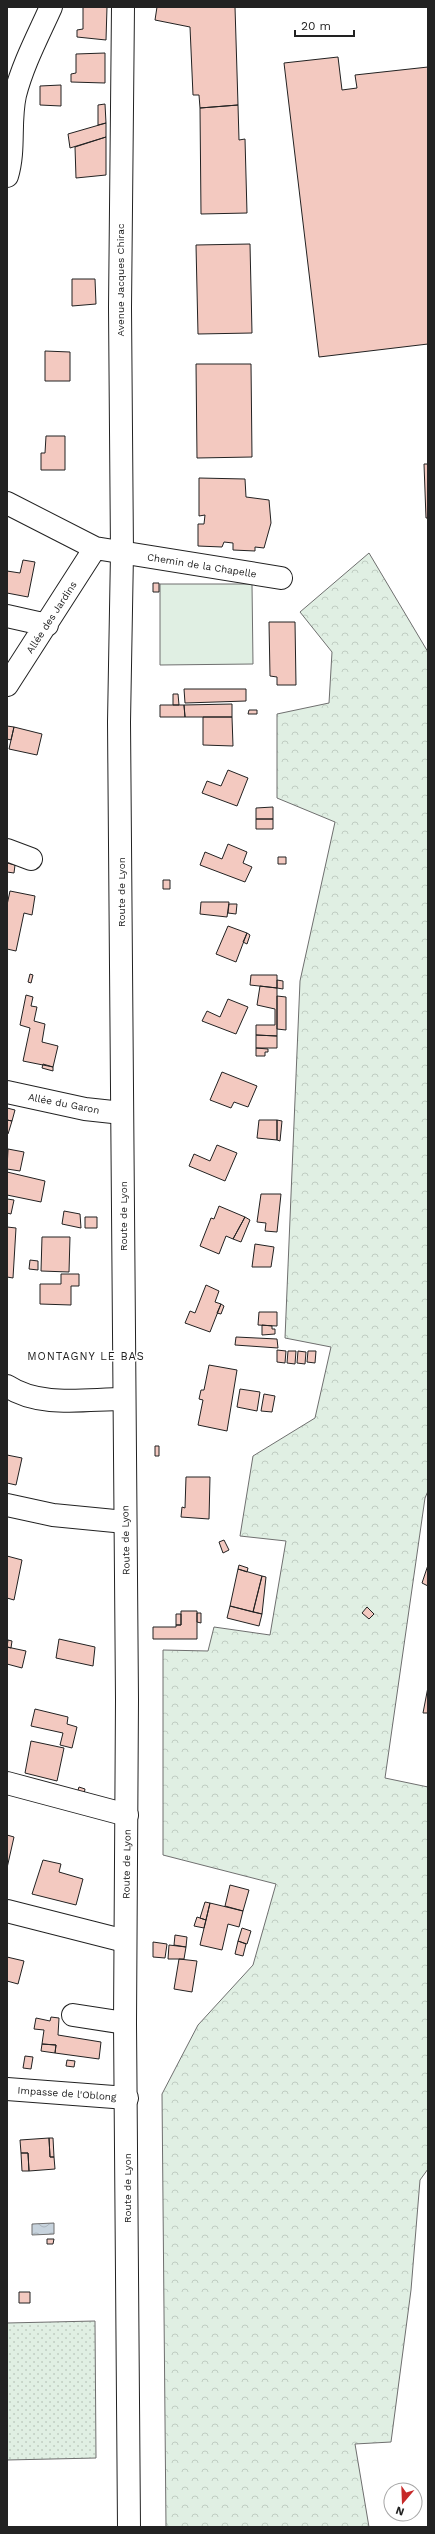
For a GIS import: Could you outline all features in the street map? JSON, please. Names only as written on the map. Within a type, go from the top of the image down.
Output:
[{"type":"main road","points":[[7,176],[12,160],[11,96],[51,7]]},
{"type":"main road","name":"Avenue Jacques Chirac","points":[[122,553],[120,308],[123,7]]},
{"type":"main road","name":"Chemin de la Chapelle","points":[[7,503],[95,548],[281,578]]},
{"type":"main road","name":"Allée des Jardins","points":[[7,685],[47,625],[95,548]]},
{"type":"main road","name":"Route de Lyon","points":[[122,553],[120,722],[127,1814],[125,2023],[127,2098],[129,2527]]},
{"type":"main road","points":[[7,616],[47,625]]},
{"type":"main road","points":[[7,850],[30,859]]},
{"type":"main road","name":"Allée du Garon","points":[[7,1092],[85,1109],[122,1113]]},
{"type":"main road","points":[[7,1386],[19,1394],[46,1400],[124,1399]]},
{"type":"main road","points":[[7,1505],[53,1515],[125,1522]]},
{"type":"main road","points":[[7,1783],[127,1814]]},
{"type":"main road","points":[[7,1911],[125,1941]]},
{"type":"main road","points":[[73,2015],[125,2023]]},
{"type":"main road","name":"Impasse de l'Oblong","points":[[7,2089],[127,2098]]},
{"type":"green space","points":[[369,553],[428,652],[428,1491],[425,1498],[385,1778],[428,1787],[428,2169],[420,2180],[411,2290],[391,2442],[355,2444],[369,2527],[166,2527],[162,2094],[198,2025],[253,1965],[276,1884],[163,1855],[163,1650],[208,1651],[214,1627],[270,1635],[286,1541],[240,1536],[253,1456],[315,1418],[331,1347],[285,1338],[300,981],[335,822],[277,798],[277,714],[329,703],[332,652],[300,612]]},
{"type":"green space","points":[[160,584],[252,584],[253,664],[160,665]]},
{"type":"green space","points":[[95,2321],[96,2458],[7,2460],[7,2323]]},
{"type":"water","points":[[54,2223],[54,2234],[32,2235],[32,2224]]},
{"type":"building","points":[[83,7],[107,7],[106,40],[77,37],[77,30],[83,29]]},
{"type":"building","points":[[157,7],[235,7],[238,105],[200,108],[199,95],[193,95],[190,27],[155,20]]},
{"type":"building","points":[[105,53],[105,83],[71,82],[71,74],[76,73],[76,54]]},
{"type":"building","points":[[338,57],[342,90],[357,88],[355,75],[428,67],[428,344],[319,357],[284,63]]},
{"type":"building","points":[[61,85],[61,106],[40,105],[40,86]]},
{"type":"building","points":[[105,104],[106,123],[98,125],[98,105]]},
{"type":"building","points":[[238,105],[239,140],[245,139],[247,213],[201,214],[200,108]]},
{"type":"building","points":[[106,123],[106,137],[70,148],[68,134]]},
{"type":"building","points":[[106,137],[106,175],[76,178],[75,147]]},
{"type":"building","points":[[250,244],[252,333],[198,334],[196,245]]},
{"type":"building","points":[[72,279],[95,279],[96,304],[72,306]]},
{"type":"building","points":[[45,351],[70,352],[70,381],[45,381]]},
{"type":"building","points":[[196,364],[251,364],[252,457],[197,458]]},
{"type":"building","points":[[46,436],[65,436],[65,470],[41,470],[41,453],[45,453]]},
{"type":"building","points":[[424,464],[428,464],[428,518],[426,518]]},
{"type":"building","points":[[199,478],[245,479],[246,497],[269,500],[271,523],[264,548],[255,547],[255,551],[233,550],[233,543],[224,542],[222,547],[198,546],[198,524],[204,524],[205,515],[199,516]]},
{"type":"building","points":[[23,560],[35,562],[28,597],[7,593],[7,571],[20,573]]},
{"type":"building","points":[[153,583],[159,583],[159,592],[153,592]]},
{"type":"building","points":[[269,622],[295,622],[296,685],[277,685],[277,677],[270,676]]},
{"type":"building","points":[[184,689],[246,689],[246,701],[185,703]]},
{"type":"building","points":[[173,694],[178,694],[179,705],[173,705]]},
{"type":"building","points":[[232,704],[232,717],[185,717],[184,705]]},
{"type":"building","points":[[160,705],[184,705],[185,717],[160,717]]},
{"type":"building","points":[[249,710],[257,710],[257,714],[248,714]]},
{"type":"building","points":[[203,717],[232,717],[233,746],[203,745]]},
{"type":"building","points":[[7,726],[14,727],[11,740],[7,739]]},
{"type":"building","points":[[14,727],[42,734],[37,755],[9,749]]},
{"type":"building","points":[[228,770],[248,778],[237,806],[202,793],[207,781],[221,786]]},
{"type":"building","points":[[273,807],[273,819],[256,819],[256,808]]},
{"type":"building","points":[[256,819],[273,819],[273,829],[256,829]]},
{"type":"building","points":[[228,844],[247,852],[243,863],[252,867],[245,882],[200,865],[205,852],[222,859]]},
{"type":"building","points":[[278,857],[286,857],[286,864],[278,864]]},
{"type":"building","points":[[7,863],[15,865],[14,873],[7,872]]},
{"type":"building","points":[[163,880],[170,880],[170,889],[163,889]]},
{"type":"building","points":[[10,891],[35,896],[32,915],[24,913],[16,951],[7,949],[7,905]]},
{"type":"building","points":[[201,902],[229,902],[227,917],[200,914]]},
{"type":"building","points":[[229,904],[237,904],[236,914],[228,913]]},
{"type":"building","points":[[228,926],[247,933],[236,962],[216,954]]},
{"type":"building","points":[[247,933],[250,935],[247,944],[243,942]]},
{"type":"building","points":[[30,974],[33,975],[31,983],[28,982]]},
{"type":"building","points":[[251,975],[277,975],[277,988],[250,985]]},
{"type":"building","points":[[277,980],[283,981],[283,989],[277,988]]},
{"type":"building","points":[[260,986],[277,988],[277,1036],[256,1035],[256,1025],[275,1025],[275,1009],[257,1005]]},
{"type":"building","points":[[26,995],[33,997],[31,1006],[37,1007],[34,1021],[45,1024],[42,1042],[58,1046],[53,1067],[23,1061],[30,1028],[20,1025]]},
{"type":"building","points":[[277,996],[286,997],[286,1030],[277,1029]]},
{"type":"building","points":[[228,999],[248,1007],[236,1034],[202,1021],[207,1011],[220,1017]]},
{"type":"building","points":[[256,1035],[277,1036],[277,1048],[256,1048]]},
{"type":"building","points":[[256,1048],[268,1049],[268,1052],[265,1052],[265,1056],[256,1056]]},
{"type":"building","points":[[43,1064],[53,1067],[53,1071],[42,1068]]},
{"type":"building","points":[[222,1072],[257,1086],[248,1107],[234,1102],[231,1108],[210,1100]]},
{"type":"building","points":[[7,1108],[15,1110],[12,1121],[7,1120]]},
{"type":"building","points":[[7,1120],[12,1121],[8,1134],[7,1133]]},
{"type":"building","points":[[259,1120],[277,1120],[277,1140],[257,1138]]},
{"type":"building","points":[[277,1120],[282,1121],[280,1141],[277,1140]]},
{"type":"building","points":[[217,1145],[237,1153],[225,1181],[189,1166],[194,1154],[210,1161]]},
{"type":"building","points":[[8,1149],[24,1152],[20,1171],[7,1169]]},
{"type":"building","points":[[7,1172],[45,1181],[41,1202],[7,1195]]},
{"type":"building","points":[[261,1194],[281,1194],[277,1232],[265,1231],[266,1223],[257,1222]]},
{"type":"building","points":[[7,1199],[14,1200],[11,1214],[7,1213]]},
{"type":"building","points":[[219,1206],[245,1217],[233,1239],[226,1236],[219,1254],[200,1246],[211,1218],[214,1219]]},
{"type":"building","points":[[64,1211],[80,1214],[81,1228],[62,1224]]},
{"type":"building","points":[[85,1217],[97,1217],[97,1228],[85,1228]]},
{"type":"building","points":[[245,1217],[250,1220],[241,1242],[233,1239]]},
{"type":"building","points":[[7,1227],[16,1228],[13,1278],[7,1277]]},
{"type":"building","points":[[42,1237],[70,1237],[69,1272],[41,1271]]},
{"type":"building","points":[[255,1244],[274,1247],[271,1267],[252,1267]]},
{"type":"building","points":[[30,1260],[38,1261],[38,1270],[29,1269]]},
{"type":"building","points":[[61,1274],[79,1274],[79,1286],[71,1286],[71,1305],[40,1304],[40,1284],[61,1284]]},
{"type":"building","points":[[206,1285],[219,1291],[215,1302],[221,1304],[210,1332],[185,1323],[190,1311],[195,1313]]},
{"type":"building","points":[[221,1304],[224,1306],[221,1314],[217,1313]]},
{"type":"building","points":[[259,1312],[277,1312],[277,1326],[258,1325]]},
{"type":"building","points":[[262,1325],[272,1326],[272,1329],[275,1329],[275,1334],[262,1335]]},
{"type":"building","points":[[236,1337],[277,1339],[278,1348],[235,1345]]},
{"type":"building","points":[[277,1350],[286,1351],[285,1363],[277,1362]]},
{"type":"building","points":[[288,1351],[296,1351],[295,1364],[287,1363]]},
{"type":"building","points":[[298,1351],[306,1352],[305,1364],[297,1363]]},
{"type":"building","points":[[308,1351],[316,1351],[315,1363],[307,1362]]},
{"type":"building","points":[[209,1365],[237,1370],[227,1431],[198,1425],[203,1400],[199,1399],[201,1390],[204,1390]]},
{"type":"building","points":[[240,1389],[260,1392],[257,1411],[237,1407]]},
{"type":"building","points":[[264,1394],[275,1396],[272,1412],[261,1411]]},
{"type":"building","points":[[155,1446],[159,1446],[159,1456],[155,1456]]},
{"type":"building","points":[[7,1455],[22,1458],[16,1485],[7,1483]]},
{"type":"building","points":[[186,1477],[210,1477],[209,1519],[181,1517],[182,1507],[185,1508]]},
{"type":"building","points":[[224,1540],[229,1550],[223,1553],[219,1542]]},
{"type":"building","points":[[7,1556],[22,1560],[14,1600],[7,1598]]},
{"type":"building","points":[[239,1565],[248,1568],[247,1572],[238,1569]]},
{"type":"building","points":[[428,1565],[428,1586],[422,1583]]},
{"type":"building","points":[[238,1569],[262,1576],[253,1612],[230,1606]]},
{"type":"building","points":[[262,1576],[266,1577],[262,1614],[253,1612]]},
{"type":"building","points":[[230,1606],[262,1614],[259,1626],[227,1618]]},
{"type":"building","points":[[367,1607],[374,1614],[369,1619],[362,1613]]},
{"type":"building","points":[[181,1611],[197,1611],[197,1639],[153,1639],[153,1627],[176,1627],[176,1625],[181,1625]]},
{"type":"building","points":[[197,1613],[201,1613],[201,1623],[197,1622]]},
{"type":"building","points":[[176,1614],[181,1614],[181,1625],[176,1625]]},
{"type":"building","points":[[59,1639],[95,1647],[93,1666],[56,1658]]},
{"type":"building","points":[[8,1640],[12,1641],[11,1648],[7,1647]]},
{"type":"building","points":[[7,1647],[26,1651],[22,1668],[7,1664]]},
{"type":"building","points":[[428,1687],[428,1713],[423,1713]]},
{"type":"building","points":[[35,1709],[68,1717],[67,1724],[77,1727],[72,1748],[60,1745],[63,1733],[31,1726]]},
{"type":"building","points":[[31,1741],[64,1748],[57,1781],[25,1773]]},
{"type":"building","points":[[79,1787],[85,1789],[84,1794],[77,1793]]},
{"type":"building","points":[[7,1835],[14,1837],[7,1868]]},
{"type":"building","points":[[43,1860],[61,1864],[59,1872],[83,1879],[76,1905],[32,1894]]},
{"type":"building","points":[[230,1885],[249,1890],[243,1911],[225,1906]]},
{"type":"building","points":[[205,1902],[210,1903],[206,1920],[200,1918]]},
{"type":"building","points":[[210,1903],[243,1911],[239,1927],[228,1924],[222,1950],[200,1945]]},
{"type":"building","points":[[197,1917],[206,1920],[204,1928],[194,1926]]},
{"type":"building","points":[[242,1928],[251,1931],[247,1944],[238,1941]]},
{"type":"building","points":[[175,1935],[187,1937],[186,1947],[174,1945]]},
{"type":"building","points":[[238,1941],[246,1944],[243,1956],[235,1954]]},
{"type":"building","points":[[153,1942],[167,1944],[165,1958],[153,1957]]},
{"type":"building","points":[[169,1945],[186,1947],[184,1959],[168,1959]]},
{"type":"building","points":[[7,1957],[24,1961],[18,1984],[7,1981]]},
{"type":"building","points":[[179,1959],[197,1961],[192,1992],[174,1989]]},
{"type":"building","points":[[51,2017],[59,2018],[58,2035],[101,2042],[99,2059],[55,2053],[56,2045],[42,2044],[44,2030],[34,2029],[36,2018],[50,2021]]},
{"type":"building","points":[[42,2044],[56,2045],[55,2053],[41,2051]]},
{"type":"building","points":[[25,2056],[33,2057],[31,2069],[23,2068]]},
{"type":"building","points":[[67,2060],[75,2061],[74,2067],[66,2066]]},
{"type":"building","points":[[49,2138],[53,2138],[54,2157],[50,2157]]},
{"type":"building","points":[[49,2138],[50,2157],[54,2157],[55,2169],[29,2171],[28,2153],[21,2153],[20,2140]]},
{"type":"building","points":[[21,2153],[28,2153],[29,2171],[22,2171]]},
{"type":"building","points":[[47,2239],[54,2239],[53,2244],[47,2244]]},
{"type":"building","points":[[19,2292],[30,2292],[30,2303],[19,2303]]},
{"type":"district","name":"MONTAGNY LE BAS","points":[[86,1356]]}]
